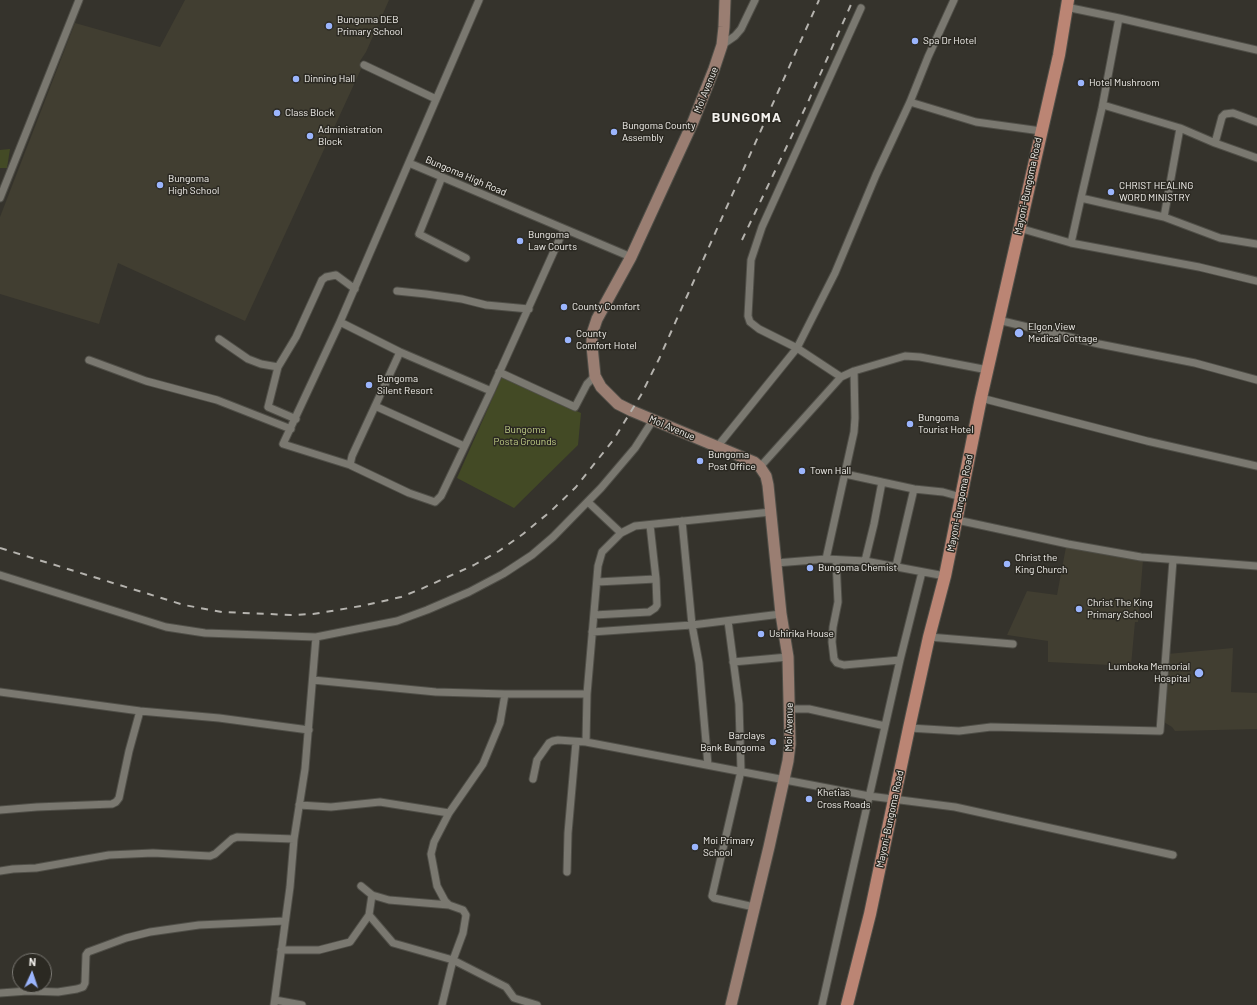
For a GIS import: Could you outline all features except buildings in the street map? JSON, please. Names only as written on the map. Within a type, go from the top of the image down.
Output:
[{"type":"main road","name":"Mayoni-Bungoma Road","points":[[847,1005],[870,914],[929,637],[945,576],[981,398],[1058,54],[1067,4]]},
{"type":"street","points":[[0,198],[79,0]]},
{"type":"street","name":"Bungoma High Road","points":[[479,0],[409,163],[631,257]]},
{"type":"street","name":"Moi Avenue","points":[[725,0],[722,46],[714,70],[693,122],[631,257],[597,319],[592,334],[592,346],[595,376],[601,387],[618,404],[754,462],[760,467],[766,476],[768,485],[781,614],[788,657],[790,744],[784,779],[731,1005]]},
{"type":"street","points":[[722,46],[735,36],[741,29],[755,0]]},
{"type":"street","points":[[717,446],[797,348],[835,272],[876,175],[910,102],[928,57],[954,0]]},
{"type":"street","points":[[1067,4],[1119,18],[1257,50]]},
{"type":"street","points":[[841,377],[797,348],[759,329],[750,322],[748,316],[751,260],[762,227],[861,8]]},
{"type":"street","points":[[1071,243],[1103,105],[1119,18]]},
{"type":"street","points":[[364,64],[436,99]]},
{"type":"street","points":[[910,102],[976,122],[1040,131]]},
{"type":"street","points":[[1103,105],[1180,128],[1215,144],[1257,158]]},
{"type":"street","points":[[1215,144],[1222,117],[1225,114],[1233,113],[1257,122]]},
{"type":"street","points":[[1164,217],[1180,128]]},
{"type":"street","points":[[409,163],[389,206],[355,289],[296,419],[283,444],[350,465],[409,493],[435,502],[441,496],[491,391],[564,229]]},
{"type":"street","points":[[442,177],[419,234],[466,258]]},
{"type":"street","points":[[1081,198],[1164,217],[1220,238],[1257,244]]},
{"type":"street","points":[[1020,228],[1071,243],[1199,267],[1257,281]]},
{"type":"street","points":[[296,419],[268,407],[278,367],[296,337],[322,280],[326,277],[336,275],[355,289]]},
{"type":"street","points":[[397,291],[529,309]]},
{"type":"street","points":[[998,320],[1099,344],[1195,363],[1257,380]]},
{"type":"street","points":[[340,322],[400,352],[491,391]]},
{"type":"street","points":[[219,339],[248,359],[261,364],[278,367]]},
{"type":"street","points":[[350,465],[352,456],[400,352]]},
{"type":"street","points":[[760,467],[841,377],[854,371],[905,356],[916,356],[988,370]]},
{"type":"street","points":[[89,360],[146,381],[218,400],[291,429]]},
{"type":"street","points":[[826,559],[855,425],[854,371]]},
{"type":"street","points":[[499,372],[575,407],[587,384],[595,376]]},
{"type":"street","points":[[981,398],[1147,441],[1257,466]]},
{"type":"street","points":[[375,406],[464,446]]},
{"type":"street","points":[[0,575],[166,627],[204,633],[316,637],[397,620],[428,610],[469,592],[503,574],[532,555],[553,537],[588,502],[635,448],[653,420]]},
{"type":"street","points":[[845,474],[914,489],[943,492],[961,496]]},
{"type":"street","points":[[865,561],[882,482]]},
{"type":"street","points":[[896,566],[914,489]]},
{"type":"street","points":[[588,502],[621,533]]},
{"type":"street","points":[[586,742],[592,632],[598,566],[602,552],[621,533],[635,526],[771,512]]},
{"type":"street","points":[[957,520],[1068,544],[1141,557],[1257,566]]},
{"type":"street","points":[[682,521],[692,625],[699,663],[708,765]]},
{"type":"street","points":[[594,615],[650,612],[655,608],[657,604],[656,579],[650,525]]},
{"type":"street","points":[[776,563],[826,559],[865,561],[945,576]]},
{"type":"street","points":[[836,560],[838,602],[833,627],[832,642],[834,659],[837,663],[844,665],[900,660]]},
{"type":"street","points":[[909,728],[960,731],[992,727],[1160,731],[1172,560]]},
{"type":"street","points":[[822,1005],[900,660],[922,572]]},
{"type":"street","points":[[597,582],[656,579]]},
{"type":"street","points":[[592,632],[692,625],[781,614]]},
{"type":"street","points":[[728,621],[740,718],[741,771],[712,896],[714,898],[754,907]]},
{"type":"street","points":[[302,1005],[274,1002],[309,730],[316,637]]},
{"type":"street","points":[[929,637],[1013,644]]},
{"type":"street","points":[[733,662],[788,657]]},
{"type":"street","points":[[313,680],[436,692],[588,694]]},
{"type":"street","points":[[0,692],[140,712],[219,718],[309,730]]},
{"type":"street","points":[[449,905],[444,901],[437,886],[431,854],[434,842],[449,812],[483,764],[500,723],[506,694]]},
{"type":"street","points":[[790,709],[809,709],[885,726]]},
{"type":"street","points":[[0,810],[112,804],[116,802],[119,798],[129,751],[140,712]]},
{"type":"street","points":[[533,779],[537,760],[549,743],[558,740],[586,742],[869,796],[955,807],[1173,856]]},
{"type":"street","points":[[567,872],[568,833],[576,742]]},
{"type":"street","points":[[299,805],[331,807],[380,802],[449,812]]},
{"type":"street","points":[[0,871],[36,868],[109,856],[153,854],[210,856],[215,854],[232,840],[238,838],[294,839]]},
{"type":"street","points":[[360,886],[372,895],[389,900],[449,905],[463,910],[466,915],[463,933],[453,960],[442,1005]]},
{"type":"street","points":[[281,950],[319,950],[350,942],[369,916],[372,895]]},
{"type":"street","points":[[369,916],[393,943],[453,960],[506,987],[514,998],[537,1005]]},
{"type":"street","points":[[0,993],[28,991],[58,992],[84,987],[86,955],[88,952],[126,938],[150,932],[199,925],[285,921]]},
{"type":"shaded area","name":"Bungoma High School","points":[[185,0],[389,0],[366,52],[360,61],[362,67],[245,321],[118,263],[99,324],[0,294],[0,217],[75,23],[160,47]]},
{"type":"shaded area","name":"Christ The King Primary School","points":[[1066,547],[1143,560],[1138,622],[1135,622],[1131,666],[1048,662],[1048,641],[1007,635],[1027,591],[1057,595]]},
{"type":"shaded area","name":"Lumboka Memorial Hospital","points":[[1233,648],[1231,692],[1257,693],[1257,729],[1175,731],[1172,727],[1162,721],[1167,654]]},
{"type":"green space","points":[[10,149],[7,168],[0,168],[0,150]]},
{"type":"green space","name":"Bungoma Posta Grounds","points":[[502,377],[581,413],[578,445],[514,508],[457,478]]},
{"type":"railway","points":[[0,548],[184,605],[222,612],[291,615],[313,614],[338,610],[401,597],[474,565],[499,551],[551,511],[576,487],[614,439],[641,395],[659,359],[819,0]]},
{"type":"railway","points":[[742,240],[808,102],[853,0]]},
{"type":"place","name":"Bungoma DEB Primary School","points":[[329,26]]},
{"type":"place","name":"Spa Dr Hotel","points":[[915,41]]},
{"type":"place","name":"Dinning Hall","points":[[296,79]]},
{"type":"place","name":"Hotel Mushroom","points":[[1081,83]]},
{"type":"place","name":"Class Block","points":[[277,113]]},
{"type":"place","name":"Bungoma County Assembly","points":[[614,132]]},
{"type":"place","name":"Administration Block","points":[[310,136]]},
{"type":"place","name":"Bungoma High School","points":[[160,185]]},
{"type":"place","name":"CHRIST HEALING WORD MINISTRY","points":[[1111,192]]},
{"type":"place","name":"Bungoma Law Courts","points":[[520,241]]},
{"type":"place","name":"County Comfort","points":[[564,307]]},
{"type":"place","name":"Elgon View Medical Cottage","points":[[1019,333]]},
{"type":"place","name":"County Comfort Hotel","points":[[568,340]]},
{"type":"place","name":"Bungoma Silent Resort","points":[[369,385]]},
{"type":"place","name":"Bungoma Tourist Hotel","points":[[910,424]]},
{"type":"place","name":"Bungoma Post Office","points":[[700,461]]},
{"type":"place","name":"Town Hall","points":[[802,471]]},
{"type":"place","name":"Christ the King Church","points":[[1007,564]]},
{"type":"place","name":"Bungoma Chemist","points":[[810,568]]},
{"type":"place","name":"Christ The King Primary School","points":[[1079,609]]},
{"type":"place","name":"Ushirika House","points":[[761,634]]},
{"type":"place","name":"Lumboka Memorial Hospital","points":[[1199,673]]},
{"type":"place","name":"Barclays Bank Bungoma","points":[[773,742]]},
{"type":"place","name":"Khetias Cross Roads","points":[[809,799]]},
{"type":"place","name":"Moi Primary School","points":[[695,847]]},
{"type":"district","name":"BUNGOMA","points":[[747,117]]}]
